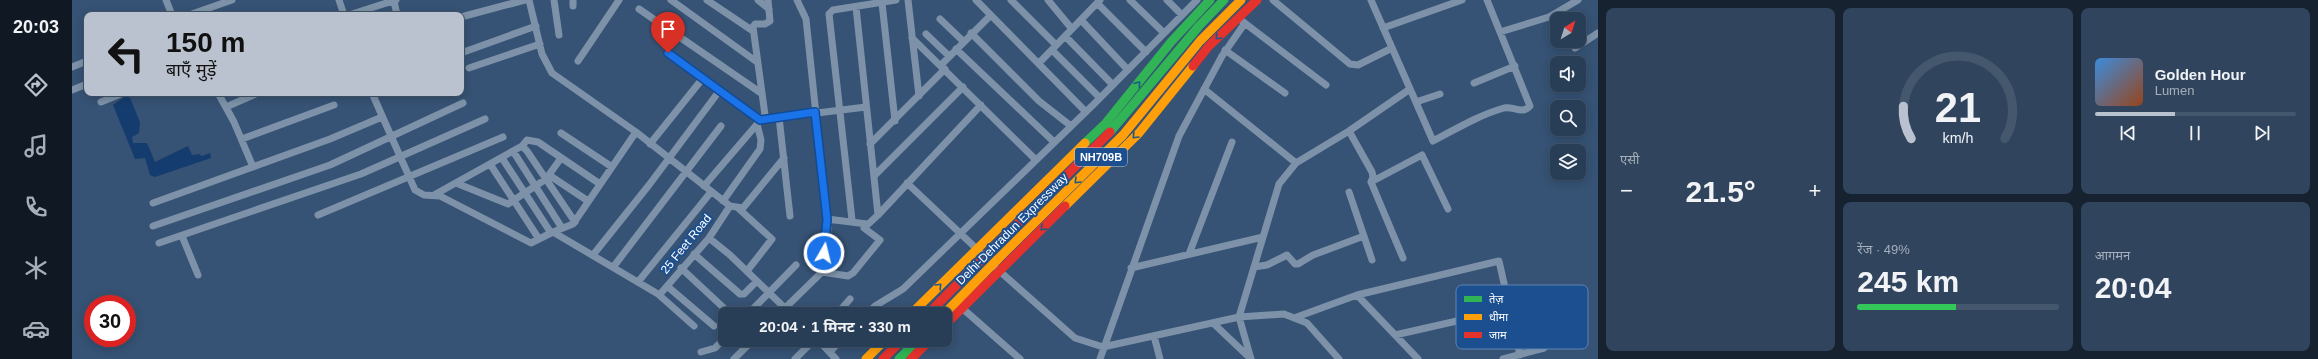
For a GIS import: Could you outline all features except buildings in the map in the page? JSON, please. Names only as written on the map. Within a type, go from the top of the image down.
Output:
[{"type":"main road","points":[[918,307],[1105,124],[1170,42],[1210,0]]},
{"type":"main road","name":"Delhi-Dehradun Expressway","points":[[935,307],[1103,139],[1132,107],[1190,35],[1224,0]]},
{"type":"main road","name":"Delhi-Dehradun Expressway","points":[[951,307],[1111,147],[1141,114],[1206,33],[1241,0]]},
{"type":"main road","points":[[952,318],[1139,133],[1210,46],[1237,17],[1257,0]]},
{"type":"main road","points":[[866,359],[878,347]]},
{"type":"main road","points":[[883,359],[895,347]]},
{"type":"main road","points":[[899,359],[911,347]]},
{"type":"main road","points":[[911,359],[923,347]]},
{"type":"street","points":[[166,0],[171,12]]},
{"type":"street","points":[[198,12],[232,0]]},
{"type":"street","points":[[339,0],[343,12]]},
{"type":"street","points":[[358,12],[395,0],[397,12]]},
{"type":"street","points":[[464,16],[525,0]]},
{"type":"street","points":[[529,0],[540,44],[552,73],[636,132],[667,158],[730,206],[743,208],[784,158]]},
{"type":"street","points":[[554,0],[559,35]]},
{"type":"street","points":[[578,61],[619,0]]},
{"type":"street","points":[[671,0],[757,62]]},
{"type":"street","points":[[707,0],[753,31]]},
{"type":"street","points":[[758,0],[769,9]]},
{"type":"street","points":[[704,186],[759,122],[765,112],[753,31],[755,24],[768,24],[768,0]]},
{"type":"street","points":[[786,307],[822,272],[827,219],[806,19],[797,0]]},
{"type":"street","points":[[852,220],[829,14],[834,10],[896,0]]},
{"type":"street","points":[[908,0],[919,96]]},
{"type":"street","points":[[976,0],[990,16],[1039,63],[1086,112]]},
{"type":"street","points":[[1011,0],[1100,98]]},
{"type":"street","points":[[1048,0],[1072,28]]},
{"type":"street","points":[[1130,0],[1163,32]]},
{"type":"street","points":[[1167,0],[1182,15]]},
{"type":"street","points":[[1185,0],[1191,6]]},
{"type":"street","points":[[873,307],[902,290],[1086,112],[1146,52],[1163,32],[1197,0]]},
{"type":"street","points":[[1273,0],[1350,64],[1358,65],[1392,48]]},
{"type":"street","points":[[1371,0],[1433,141],[1468,123],[1506,108],[1527,110],[1530,106],[1487,0]]},
{"type":"street","points":[[1383,28],[1462,0]]},
{"type":"street","points":[[1500,32],[1549,17],[1578,0]]},
{"type":"street","points":[[1039,63],[1098,2],[1146,52]]},
{"type":"street","points":[[882,3],[895,121]]},
{"type":"street","points":[[856,7],[878,216]]},
{"type":"street","points":[[639,9],[761,93]]},
{"type":"street","points":[[870,144],[919,96],[943,67],[949,56],[990,16]]},
{"type":"street","points":[[1237,17],[1326,85]]},
{"type":"street","points":[[940,19],[963,41]]},
{"type":"street","points":[[1081,20],[1128,70]]},
{"type":"street","points":[[1100,359],[1178,136],[1225,50],[1245,23]]},
{"type":"street","points":[[464,52],[536,26]]},
{"type":"street","points":[[971,33],[1039,101],[1071,126]]},
{"type":"street","points":[[1586,41],[1598,33]]},
{"type":"street","points":[[926,34],[949,56]]},
{"type":"street","points":[[1065,36],[1113,85]]},
{"type":"street","points":[[912,38],[1036,160]]},
{"type":"street","points":[[469,68],[540,44]]},
{"type":"street","points":[[956,49],[1054,142]]},
{"type":"street","points":[[1225,50],[1285,93]]},
{"type":"street","points":[[668,53],[720,90],[759,122],[761,140],[760,149],[722,201]]},
{"type":"street","points":[[72,67],[84,62]]},
{"type":"street","points":[[1474,83],[1514,66]]},
{"type":"street","points":[[650,144],[703,78]]},
{"type":"street","points":[[72,90],[84,85]]},
{"type":"street","points":[[874,176],[963,87]]},
{"type":"street","points":[[1204,89],[1296,163]]},
{"type":"street","points":[[1251,359],[1239,317],[1278,184],[1296,163],[1350,131],[1410,89]]},
{"type":"street","points":[[593,255],[649,185],[667,158],[720,90]]},
{"type":"street","points":[[1416,102],[1440,94]]},
{"type":"street","points":[[101,102],[116,96]]},
{"type":"street","points":[[220,96],[242,139],[253,167]]},
{"type":"street","points":[[226,107],[251,96]]},
{"type":"street","points":[[373,96],[399,157],[415,190],[424,195],[434,195],[531,243],[575,222],[636,132]]},
{"type":"street","points":[[153,226],[330,165],[391,138],[463,103]]},
{"type":"street","points":[[242,139],[334,105]]},
{"type":"street","points":[[822,272],[848,276],[853,273],[880,240],[864,228],[878,216],[907,182],[981,105]]},
{"type":"street","points":[[759,122],[779,117],[866,107]]},
{"type":"street","points":[[153,203],[253,167],[382,117]]},
{"type":"street","points":[[779,117],[790,216]]},
{"type":"street","points":[[159,243],[347,180],[484,119]]},
{"type":"street","points":[[614,266],[721,126]]},
{"type":"street","points":[[1350,131],[1372,172],[1373,177],[1371,182],[1403,258]]},
{"type":"street","points":[[561,133],[612,167]]},
{"type":"street","points":[[318,215],[503,137]]},
{"type":"street","points":[[434,195],[502,158],[522,146],[527,140],[534,140],[600,184]]},
{"type":"street","points":[[1189,254],[1232,142]]},
{"type":"street","points":[[522,146],[527,150],[548,177],[575,222]]},
{"type":"street","points":[[513,151],[562,228]]},
{"type":"street","points":[[1371,182],[1422,155],[1448,209]]},
{"type":"street","points":[[502,158],[552,233],[614,266],[658,294],[694,326]]},
{"type":"street","points":[[456,183],[474,188],[506,204],[548,177],[562,158]]},
{"type":"street","points":[[490,164],[539,239]]},
{"type":"street","points":[[548,177],[588,201]]},
{"type":"street","points":[[907,182],[999,271],[1075,338],[1103,347],[1239,317],[1284,314],[1308,323],[1339,359]]},
{"type":"street","points":[[638,282],[711,192]]},
{"type":"street","points":[[1348,192],[1372,260]]},
{"type":"street","name":"25 Feet Road","points":[[658,294],[667,286],[708,238],[730,206]]},
{"type":"street","points":[[738,208],[772,239],[747,271]]},
{"type":"street","points":[[827,219],[852,220],[868,224]]},
{"type":"street","points":[[182,236],[198,275]]},
{"type":"street","points":[[1254,267],[1267,265],[1287,255],[1296,264],[1298,264],[1312,255],[1364,236]]},
{"type":"street","points":[[1131,268],[1263,237]]},
{"type":"street","points":[[708,238],[747,271],[784,307]]},
{"type":"street","points":[[694,254],[742,294],[757,281]]},
{"type":"street","points":[[1294,318],[1357,295],[1499,261],[1504,285]]},
{"type":"street","points":[[755,307],[796,265]]},
{"type":"street","points":[[681,268],[723,307]]},
{"type":"street","points":[[667,286],[714,326]]},
{"type":"street","points":[[1357,295],[1418,359]]},
{"type":"street","points":[[843,307],[850,299]]},
{"type":"street","points":[[962,308],[1020,359]]},
{"type":"street","points":[[1395,335],[1456,321]]},
{"type":"street","points":[[1213,323],[1251,359]]},
{"type":"street","points":[[1154,336],[1160,359]]},
{"type":"street","points":[[701,352],[715,348],[718,345]]},
{"type":"street","points":[[734,359],[746,347]]},
{"type":"street","points":[[795,359],[807,347]]},
{"type":"street","points":[[825,347],[836,359]]},
{"type":"street","points":[[830,352],[835,347]]},
{"type":"street","points":[[1503,359],[1524,356],[1542,349]]},
{"type":"water","points":[[126,96],[130,98],[140,122],[139,133],[132,137],[133,143],[147,143],[155,162],[188,146],[192,155],[199,154],[202,156],[210,153],[211,158],[155,177],[150,175],[145,158],[135,159],[113,105]]},
{"type":"traffic: fast","points":[[1085,143],[1105,124],[1171,42],[1210,0]]},
{"type":"traffic: fast","points":[[1110,132],[1199,26],[1224,0]]},
{"type":"traffic: fast","points":[[899,359],[911,347]]},
{"type":"traffic: slow","points":[[997,260],[1123,135],[1200,41],[1241,0]]},
{"type":"traffic: slow","points":[[1065,206],[1139,133],[1193,66]]},
{"type":"traffic: slow","points":[[918,307],[1085,143]]},
{"type":"traffic: slow","points":[[951,307],[997,260]]},
{"type":"traffic: slow","points":[[866,359],[878,347]]},
{"type":"traffic: jam","points":[[1193,66],[1209,46],[1257,0]]},
{"type":"traffic: jam","points":[[989,252],[1110,132]]},
{"type":"traffic: jam","points":[[952,318],[1065,206]]},
{"type":"traffic: jam","points":[[935,307],[989,252]]},
{"type":"traffic: jam","points":[[883,359],[895,347]]},
{"type":"traffic: jam","points":[[911,359],[923,347]]},
{"type":"route","points":[[668,53],[760,120],[815,112],[828,229],[824,253]]}]
